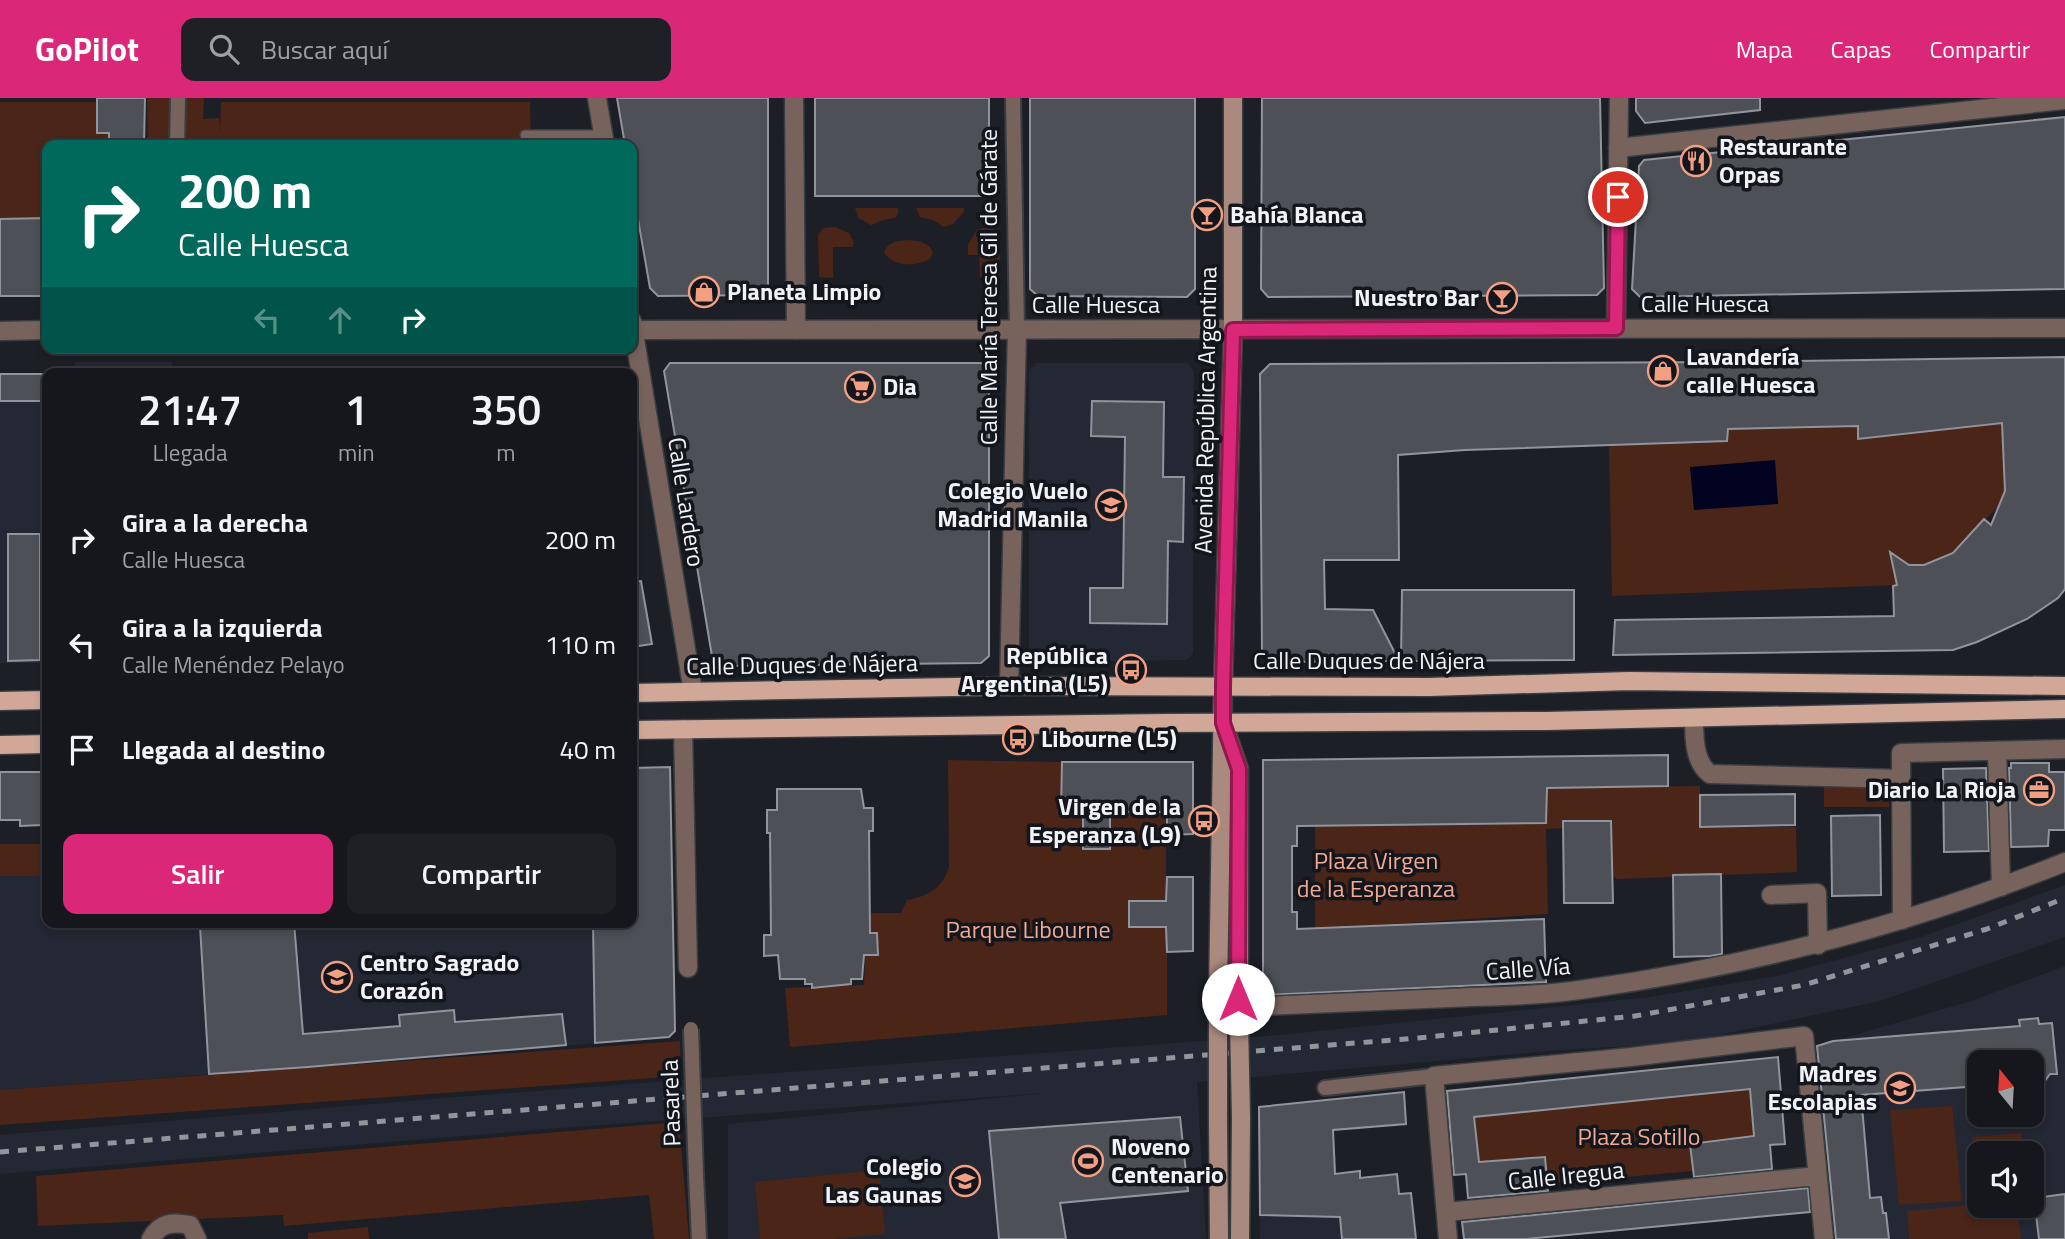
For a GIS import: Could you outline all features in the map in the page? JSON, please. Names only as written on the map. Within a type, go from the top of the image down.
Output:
[{"type":"main road","name":"Avenida República Argentina","points":[[1219,1239],[1218,993],[1233,330],[1233,98]]},
{"type":"main road","name":"Calle Duques de Nájera","points":[[637,692],[1009,686],[1429,687],[1629,681],[2065,686]]},
{"type":"main road","points":[[0,701],[42,700]]},
{"type":"main road","points":[[637,730],[1532,722],[2065,709]]},
{"type":"main road","name":"Avenida República Argentina","points":[[1223,723],[1239,769],[1240,1239]]},
{"type":"main road","points":[[0,745],[42,744]]},
{"type":"street","points":[[177,140],[178,98]]},
{"type":"street","points":[[597,98],[604,140]]},
{"type":"street","points":[[794,98],[796,330]]},
{"type":"street","name":"Calle María Teresa Gil de Gárate","points":[[1009,686],[1017,330],[1013,98]]},
{"type":"street","points":[[1616,328],[1619,98]]},
{"type":"street","points":[[1618,148],[2065,100]]},
{"type":"street","name":"Calle Huesca","points":[[637,327],[796,330],[2065,328]]},
{"type":"street","points":[[0,331],[42,330]]},
{"type":"street","name":"Calle Lardero","points":[[636,354],[692,692]]},
{"type":"street","points":[[1694,718],[1698,758],[1702,768],[1710,774],[1901,779]]},
{"type":"street","points":[[682,729],[688,968]]},
{"type":"street","points":[[1902,920],[1901,753],[2065,749]]},
{"type":"street","points":[[1997,751],[2001,887]]},
{"type":"street","name":"Calle Vía","points":[[1239,1015],[1586,990],[1767,957],[1902,920],[2065,862]]},
{"type":"street","points":[[1771,895],[1817,893],[1818,945]]},
{"type":"street","name":"Pasarela","points":[[691,1029],[699,1239]]},
{"type":"street","points":[[1325,1088],[1631,1057],[1804,1036],[1824,1239]]},
{"type":"street","points":[[1434,1076],[1448,1239]]},
{"type":"street","name":"Calle Iregua","points":[[1446,1212],[1817,1176]]},
{"type":"street","points":[[152,1239],[160,1227],[176,1222],[190,1225],[197,1239]]},
{"type":"lane","points":[[525,135],[604,140]]},
{"type":"shaded area","points":[[75,362],[172,362],[172,368],[75,368]]},
{"type":"shaded area","name":"Colegio Vuelo Madrid Manila","points":[[1036,363],[1187,363],[1194,370],[1193,653],[1187,660],[1035,662],[1029,656],[1029,370]]},
{"type":"shaded area","points":[[0,374],[42,374],[42,663],[0,663]]},
{"type":"shaded area","name":"Centro Sagrado Corazón","points":[[670,767],[675,1031],[669,1037],[0,1090],[0,876],[42,876],[42,928],[637,928],[637,768]]},
{"type":"shaded area","points":[[2065,885],[2065,937],[1880,1001],[1682,1043],[1562,1050],[1197,1082],[1206,1239],[728,1239],[728,1124],[1045,1093],[585,1126],[0,1174],[0,1135],[457,1097],[1280,1035],[1650,997],[1777,976],[1921,937]]},
{"type":"shaded area","name":"Madres Escolapias","points":[[2065,966],[2065,1239],[1836,1239],[1817,1046],[1971,1001]]},
{"type":"shaded area","points":[[1331,1098],[1342,1239],[1260,1239],[1259,1107]]},
{"type":"green space","points":[[147,98],[204,98],[203,119],[219,118],[220,132],[221,102],[530,102],[531,140],[148,140]]},
{"type":"green space","points":[[0,102],[111,102],[109,140],[42,140],[42,218],[0,218]]},
{"type":"green space","points":[[855,208],[898,208],[898,214],[895,218],[871,225],[858,218]]},
{"type":"green space","points":[[916,208],[964,208],[964,212],[953,224],[944,227],[933,220],[920,217]]},
{"type":"green space","points":[[990,226],[1000,239],[1000,277],[980,277],[979,255],[968,255],[968,244],[977,230]]},
{"type":"green space","points":[[835,227],[849,233],[854,242],[853,247],[833,247],[833,278],[819,277],[818,234],[824,228]]},
{"type":"green space","points":[[909,240],[929,246],[933,252],[930,259],[906,264],[894,261],[884,253],[891,244]]},
{"type":"green space","points":[[2002,423],[2005,491],[1999,506],[1946,558],[1926,565],[1893,564],[1897,573],[1897,585],[1612,596],[1609,445],[1727,441],[1728,429],[1858,426],[1859,439]]},
{"type":"green space","name":"Parque Libourne","points":[[948,760],[1061,762],[1061,812],[1083,812],[1083,850],[1110,849],[1111,813],[1166,813],[1166,900],[1129,901],[1129,927],[1167,928],[1167,1015],[790,1047],[785,988],[864,985],[865,956],[878,954],[877,934],[870,933],[870,913],[901,913],[907,900],[933,890],[946,875],[949,867]]},
{"type":"green space","name":"Plaza Virgen de la Esperanza","points":[[1700,786],[1700,827],[1796,827],[1797,872],[1617,879],[1612,874],[1611,821],[1563,821],[1563,828],[1546,829],[1548,914],[1315,929],[1315,825],[1546,823],[1546,788]]},
{"type":"green space","points":[[1824,786],[1889,786],[1889,807],[1824,807]]},
{"type":"green space","points":[[0,844],[42,844],[42,876],[0,876]]},
{"type":"green space","points":[[680,1041],[681,1076],[0,1125],[0,1090]]},
{"type":"green space","name":"Plaza Sotillo","points":[[1750,1089],[1754,1136],[1690,1144],[1693,1171],[1547,1184],[1479,1162],[1474,1117]]},
{"type":"green space","points":[[1952,1106],[1962,1201],[1899,1205],[1890,1110]]},
{"type":"green space","points":[[679,1122],[689,1239],[654,1239],[649,1195],[284,1226],[283,1215],[38,1226],[36,1176]]},
{"type":"green space","points":[[2021,1133],[2022,1141],[1972,1141],[1972,1137]]},
{"type":"green space","points":[[879,1170],[885,1234],[834,1239],[760,1239],[755,1182]]},
{"type":"green space","points":[[1967,1205],[1967,1218],[2018,1218],[2021,1239],[1909,1239],[1907,1211]]},
{"type":"green space","points":[[368,1227],[369,1239],[308,1239],[308,1233]]},
{"type":"water","points":[[1775,460],[1778,504],[1694,510],[1690,467]]},
{"type":"building","points":[[97,98],[145,98],[144,140],[109,140],[109,133],[97,133]]},
{"type":"building","points":[[617,98],[768,98],[768,288],[761,295],[658,296],[650,288],[637,214],[637,140],[624,140]]},
{"type":"building","points":[[815,98],[989,98],[989,196],[815,196]]},
{"type":"building","points":[[1030,98],[1195,98],[1195,289],[1187,297],[1038,296],[1030,289]]},
{"type":"building","points":[[1262,98],[1600,98],[1604,288],[1597,295],[1268,297],[1261,289]]},
{"type":"building","points":[[1636,98],[1760,98],[1760,110],[1645,123],[1636,111]]},
{"type":"building","points":[[2065,117],[2065,289],[1640,297],[1632,289],[1639,166],[1644,160]]},
{"type":"building","points":[[42,218],[42,296],[0,296],[0,219]]},
{"type":"building","points":[[2065,357],[2065,589],[2058,598],[2027,619],[1977,642],[1953,650],[1613,655],[1615,620],[1894,616],[1893,586],[1897,585],[1890,552],[1909,565],[1924,565],[1953,553],[1984,519],[1991,525],[2005,491],[2002,423],[1858,439],[1858,426],[1728,429],[1727,441],[1465,450],[1398,455],[1399,560],[1324,560],[1325,609],[1373,610],[1399,661],[1269,662],[1262,652],[1260,374],[1270,364]]},
{"type":"building","points":[[670,363],[981,363],[989,371],[989,656],[981,663],[720,666],[712,656],[664,371]]},
{"type":"building","points":[[0,374],[42,374],[42,401],[0,401]]},
{"type":"building","points":[[1092,401],[1164,402],[1163,477],[1184,477],[1183,542],[1168,541],[1167,624],[1090,623],[1090,588],[1123,588],[1125,437],[1091,436]]},
{"type":"building","points":[[8,534],[40,534],[40,660],[8,661]]},
{"type":"building","points":[[637,581],[641,581],[652,644],[637,646]]},
{"type":"building","points":[[1402,590],[1574,590],[1574,660],[1401,661]]},
{"type":"building","points":[[1668,755],[1668,786],[1547,788],[1546,823],[1297,826],[1297,846],[1292,846],[1292,912],[1297,912],[1297,929],[1544,919],[1546,982],[1263,995],[1263,760]]},
{"type":"building","points":[[1062,762],[1193,762],[1193,834],[1167,835],[1167,812],[1110,812],[1110,849],[1083,849],[1083,812],[1061,812]]},
{"type":"building","name":"Diario La Rioja","points":[[2011,763],[2049,763],[2049,772],[2065,772],[2065,830],[2049,830],[2048,846],[2011,847]]},
{"type":"building","points":[[670,767],[675,1031],[669,1037],[595,1043],[593,928],[637,928],[637,768]]},
{"type":"building","points":[[1986,768],[1989,851],[1944,852],[1943,769]]},
{"type":"building","points":[[0,772],[42,772],[42,825],[20,826],[20,820],[0,820]]},
{"type":"building","points":[[777,789],[861,789],[864,808],[873,808],[873,831],[869,831],[870,933],[877,933],[878,955],[864,955],[862,979],[851,979],[851,984],[812,988],[812,984],[805,984],[805,979],[780,979],[778,955],[764,956],[764,935],[771,935],[770,833],[767,833],[767,810],[777,810]]},
{"type":"building","points":[[1795,794],[1795,825],[1700,827],[1700,795]]},
{"type":"building","points":[[1880,815],[1881,895],[1832,896],[1831,816]]},
{"type":"building","points":[[1563,821],[1611,821],[1613,903],[1564,903]]},
{"type":"building","points":[[1721,874],[1722,954],[1674,957],[1673,875]]},
{"type":"building","points":[[1167,877],[1193,877],[1193,951],[1167,952],[1166,927],[1129,927],[1129,901],[1166,901]]},
{"type":"building","points":[[200,928],[294,928],[303,1034],[400,1026],[399,1015],[454,1010],[455,1022],[562,1014],[566,1045],[308,1067],[209,1074]]},
{"type":"building","points":[[2038,1018],[2039,1024],[2052,1023],[2057,1074],[2050,1074],[2044,1082],[2044,1050],[1967,1050],[1967,1087],[1861,1095],[1870,1198],[1881,1197],[1889,1239],[1836,1239],[1817,1046],[1833,1041],[2020,1026],[2019,1020]]},
{"type":"building","points":[[1778,1057],[1785,1144],[1770,1145],[1772,1169],[1694,1177],[1690,1144],[1754,1136],[1750,1089],[1474,1117],[1479,1162],[1545,1157],[1548,1191],[1468,1198],[1466,1174],[1454,1175],[1447,1091]]},
{"type":"building","points":[[1404,1092],[1406,1124],[1333,1130],[1335,1174],[1360,1171],[1360,1178],[1397,1174],[1399,1194],[1411,1193],[1416,1239],[1342,1239],[1340,1217],[1260,1215],[1259,1107]]},
{"type":"building","name":"Noveno Centenario","points":[[1180,1117],[1188,1191],[1060,1203],[1066,1239],[999,1239],[989,1131]]},
{"type":"building","points":[[1808,1188],[1810,1212],[1526,1239],[1464,1239],[1462,1222]]},
{"type":"building","points":[[2065,1194],[2065,1239],[2039,1239],[2036,1218],[2044,1218],[2044,1197]]},
{"type":"railway","points":[[0,1152],[1418,1038],[1635,1016],[1804,985],[1987,929],[2065,898]]},
{"type":"place","name":"Restaurante Orpas","points":[[1696,161]]},
{"type":"place","name":"Bahía Blanca","points":[[1207,215]]},
{"type":"place","name":"Planeta Limpio","points":[[704,292]]},
{"type":"place","name":"Nuestro Bar","points":[[1502,298]]},
{"type":"place","name":"Lavandería calle Huesca","points":[[1663,371]]},
{"type":"place","name":"Dia","points":[[860,387]]},
{"type":"place","name":"Colegio Vuelo Madrid Manila","points":[[1111,505]]},
{"type":"place","name":"República Argentina (L5)","points":[[1131,670]]},
{"type":"place","name":"Libourne (L5)","points":[[1018,739]]},
{"type":"place","name":"Diario La Rioja","points":[[2039,790]]},
{"type":"place","name":"Virgen de la Esperanza (L9)","points":[[1204,821]]},
{"type":"place","name":"Centro Sagrado Corazón","points":[[337,977]]},
{"type":"place","name":"Madres Escolapias","points":[[1900,1088]]},
{"type":"place","name":"Noveno Centenario","points":[[1088,1161]]},
{"type":"place","name":"Colegio Las Gaunas","points":[[965,1181]]},
{"type":"route","points":[[1238,999],[1239,769],[1223,723],[1233,330],[1616,328],[1618,197]]}]
